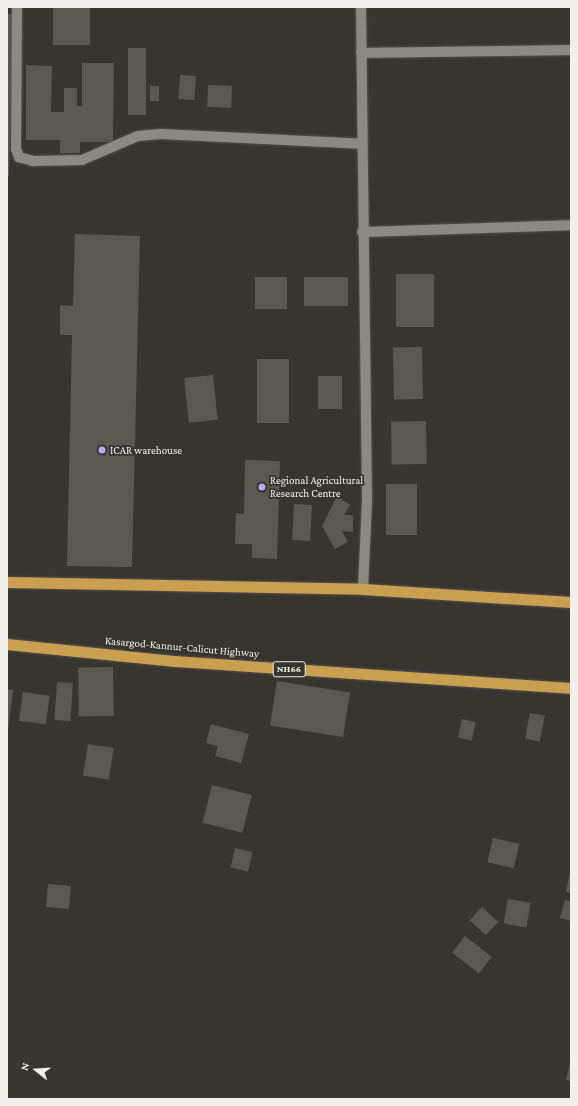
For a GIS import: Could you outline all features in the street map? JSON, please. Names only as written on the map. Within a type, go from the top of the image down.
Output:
[{"type":"highway","points":[[7,582],[363,589],[571,602]]},
{"type":"highway","name":"Kasargod-Kannur-Calicut Highway","points":[[7,644],[175,661],[571,688]]},
{"type":"street","points":[[17,7],[16,149],[19,157],[33,161],[82,160],[138,136],[161,134],[362,144]]},
{"type":"street","points":[[361,7],[362,232],[366,501],[363,589]]},
{"type":"street","points":[[361,53],[571,50]]},
{"type":"street","points":[[362,232],[571,225]]},
{"type":"building","points":[[53,7],[90,7],[90,45],[53,45]]},
{"type":"building","points":[[7,14],[14,14],[9,176],[7,176]]},
{"type":"building","points":[[128,48],[146,48],[146,115],[128,115]]},
{"type":"building","points":[[82,63],[114,63],[113,142],[80,142],[80,153],[60,153],[60,140],[26,140],[26,65],[52,66],[51,112],[64,112],[64,88],[77,88],[77,106],[82,106]]},
{"type":"building","points":[[180,75],[196,76],[194,100],[178,99]]},
{"type":"building","points":[[208,85],[232,86],[231,108],[207,107]]},
{"type":"building","points":[[150,86],[159,86],[159,101],[150,101]]},
{"type":"building","name":"ICAR warehouse","points":[[75,234],[140,236],[132,567],[67,566],[72,335],[60,335],[60,305],[73,306]]},
{"type":"building","points":[[396,274],[434,274],[434,327],[396,327]]},
{"type":"building","points":[[255,277],[287,277],[287,309],[255,309]]},
{"type":"building","points":[[304,277],[348,277],[348,306],[304,306]]},
{"type":"building","points":[[422,347],[423,399],[394,399],[393,348]]},
{"type":"building","points":[[257,359],[289,359],[289,423],[257,423]]},
{"type":"building","points":[[213,375],[218,420],[189,423],[184,378]]},
{"type":"building","points":[[318,376],[342,376],[342,409],[318,409]]},
{"type":"building","points":[[426,421],[427,464],[392,465],[391,422]]},
{"type":"building","name":"Regional Agricultural Research Centre","points":[[245,460],[280,461],[277,559],[252,558],[252,544],[235,544],[236,513],[244,514]]},
{"type":"building","points":[[386,484],[417,484],[417,535],[386,535]]},
{"type":"building","points":[[337,496],[350,505],[344,515],[353,515],[353,532],[342,531],[348,542],[335,549],[322,526]]},
{"type":"building","points":[[294,504],[312,505],[310,541],[292,540]]},
{"type":"building","points":[[113,667],[114,716],[79,717],[78,668]]},
{"type":"building","points":[[277,681],[350,693],[343,737],[270,725]]},
{"type":"building","points":[[57,682],[73,683],[70,721],[54,720]]},
{"type":"building","points":[[7,689],[13,690],[8,731],[7,731]]},
{"type":"building","points":[[23,692],[50,696],[46,724],[19,721]]},
{"type":"building","points":[[530,713],[545,716],[540,741],[525,739]]},
{"type":"building","points":[[462,719],[476,722],[472,740],[458,738]]},
{"type":"building","points":[[211,724],[249,734],[241,763],[215,756],[218,746],[206,743]]},
{"type":"building","points":[[88,744],[114,748],[109,780],[83,776]]},
{"type":"building","points":[[212,785],[252,795],[242,833],[203,823]]},
{"type":"building","points":[[493,838],[519,844],[514,868],[487,862]]},
{"type":"building","points":[[235,848],[253,852],[248,872],[231,867]]},
{"type":"building","points":[[571,871],[571,893],[566,892]]},
{"type":"building","points":[[48,884],[71,886],[69,909],[46,907]]},
{"type":"building","points":[[508,899],[531,903],[526,928],[504,924]]},
{"type":"building","points":[[565,900],[571,902],[571,921],[560,918]]},
{"type":"building","points":[[482,907],[498,922],[486,935],[470,920]]},
{"type":"building","points":[[465,936],[492,957],[479,973],[452,953]]},
{"type":"building","points":[[571,1062],[571,1081],[566,1080]]},
{"type":"place","name":"ICAR warehouse","points":[[102,450]]},
{"type":"place","name":"Regional Agricultural Research Centre","points":[[262,487]]}]
